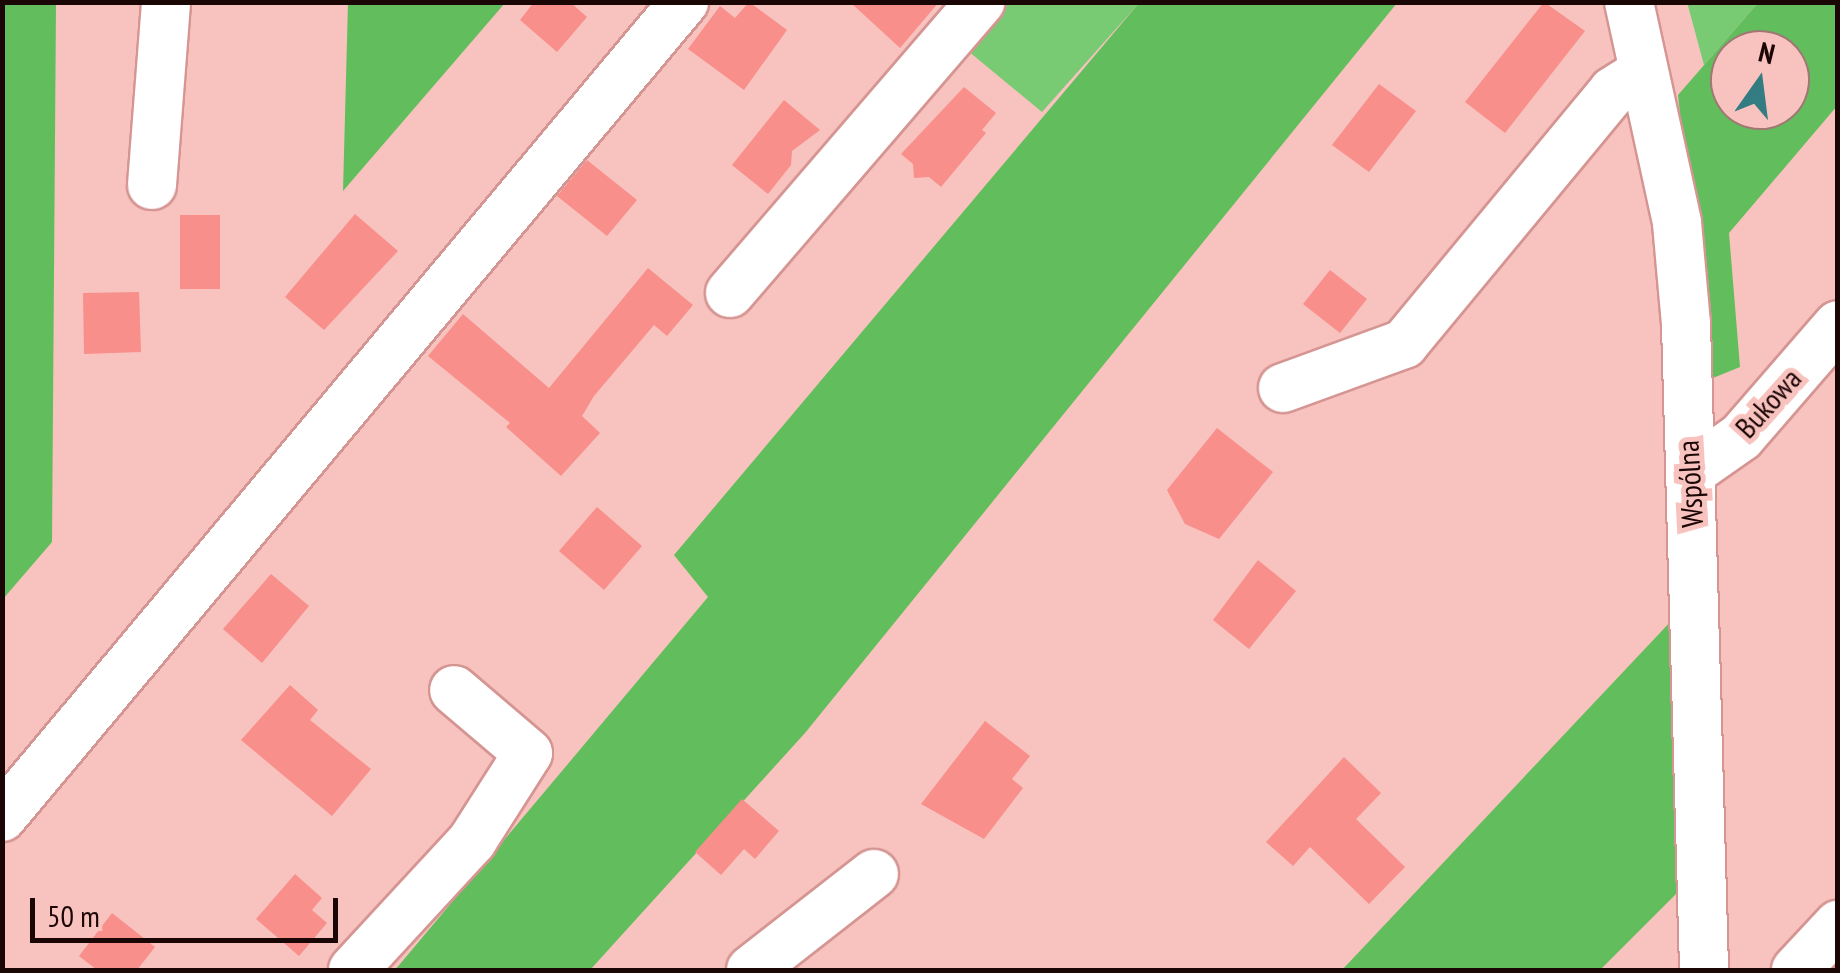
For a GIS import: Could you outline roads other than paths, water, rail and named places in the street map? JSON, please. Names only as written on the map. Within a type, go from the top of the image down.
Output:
[{"type":"street","points":[[152,185],[166,2]]},
{"type":"street","points":[[2,817],[684,2]]},
{"type":"street","points":[[730,293],[980,2]]},
{"type":"street","name":"Wspólna","points":[[1629,2],[1676,222],[1691,472],[1704,970]]},
{"type":"street","points":[[1282,388],[1404,344],[1614,92],[1644,72]]},
{"type":"street","name":"Bukowa","points":[[1691,472],[1741,438],[1838,325]]},
{"type":"street","points":[[354,970],[472,842],[528,754],[454,690]]},
{"type":"street","points":[[752,970],[874,874]]},
{"type":"street","points":[[1796,970],[1838,925]]}]
